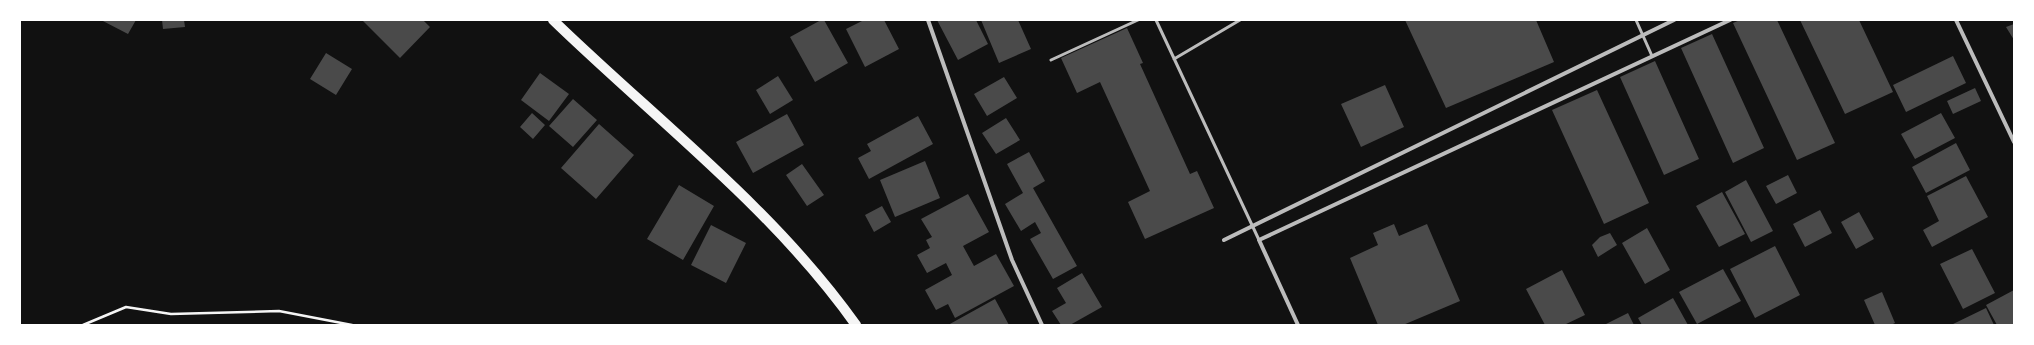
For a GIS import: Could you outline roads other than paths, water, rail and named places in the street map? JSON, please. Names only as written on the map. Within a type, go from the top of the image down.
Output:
[{"type":"main road","points":[[553,20],[746,200],[837,297],[856,325]]},
{"type":"street","points":[[928,20],[1012,260],[1042,325]]},
{"type":"street","points":[[1224,240],[1674,20]]},
{"type":"street","points":[[1298,325],[1259,240],[1730,20]]},
{"type":"street","points":[[1956,20],[2014,142]]},
{"type":"lane","points":[[1052,60],[1138,20]]},
{"type":"lane","points":[[1156,20],[1259,240]]},
{"type":"lane","points":[[1174,59],[1240,20]]},
{"type":"lane","points":[[1636,20],[1652,56]]}]
